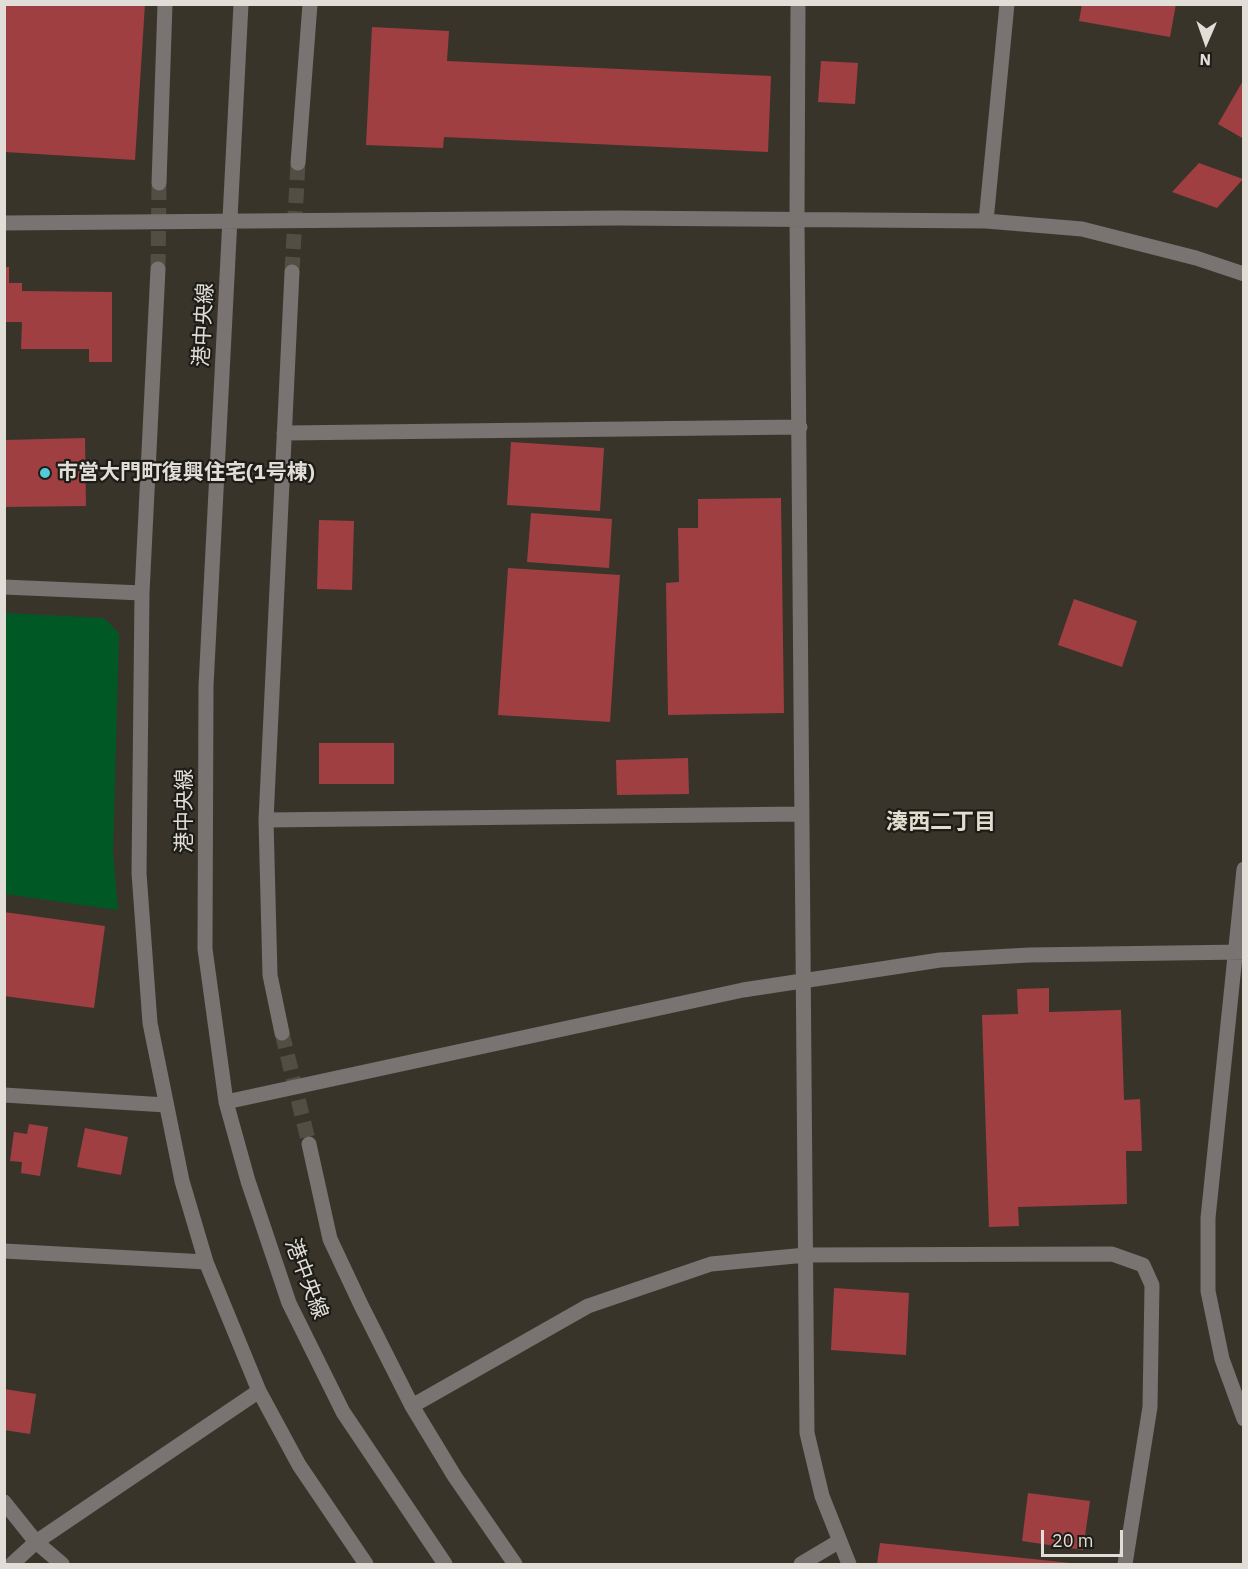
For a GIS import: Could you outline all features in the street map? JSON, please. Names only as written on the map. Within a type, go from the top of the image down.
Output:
[{"type":"street","points":[[159,183],[165,4]]},
{"type":"street","name":"港中央線","points":[[241,4],[206,686],[205,949],[226,1102],[248,1181],[289,1303],[343,1412],[445,1564]]},
{"type":"street","points":[[298,163],[310,4]]},
{"type":"street","points":[[798,4],[797,219],[807,1433],[822,1496],[838,1542],[849,1564]]},
{"type":"street","points":[[986,221],[1007,4]]},
{"type":"street","points":[[4,223],[230,220],[986,221],[1082,229],[1196,258],[1244,274]]},
{"type":"street","points":[[158,269],[142,593],[139,873],[150,1023],[182,1181],[206,1262],[259,1391],[298,1465],[366,1564]]},
{"type":"street","points":[[282,1033],[270,975],[266,820],[292,272]]},
{"type":"street","points":[[284,433],[800,427]]},
{"type":"street","points":[[4,587],[142,593]]},
{"type":"street","points":[[266,820],[802,814]]},
{"type":"street","points":[[1244,869],[1239,952],[1208,1218],[1208,1291],[1222,1359],[1244,1419]]},
{"type":"street","points":[[226,1102],[743,990],[803,983],[940,960],[1029,955],[1239,952]]},
{"type":"street","points":[[4,1095],[166,1105]]},
{"type":"street","points":[[309,1144],[330,1239],[412,1406],[455,1477],[515,1564]]},
{"type":"street","points":[[4,1251],[206,1262]]},
{"type":"street","points":[[412,1406],[588,1306],[711,1264],[806,1255],[1112,1254],[1143,1265],[1152,1285],[1150,1407],[1125,1564]]},
{"type":"street","points":[[12,1564],[36,1542],[259,1391]]},
{"type":"street","points":[[4,1502],[36,1542],[62,1564]]},
{"type":"street","points":[[801,1564],[838,1542]]},
{"type":"green space","points":[[5,613],[104,618],[119,633],[113,852],[118,910],[5,894]]},
{"type":"building","points":[[5,4],[145,4],[135,160],[5,152]]},
{"type":"building","points":[[1082,4],[1176,4],[1170,37],[1079,21]]},
{"type":"building","points":[[372,27],[449,31],[447,61],[771,76],[768,152],[444,137],[443,148],[366,145]]},
{"type":"building","points":[[821,61],[858,63],[855,104],[818,102]]},
{"type":"building","points":[[1244,79],[1244,139],[1218,124]]},
{"type":"building","points":[[1199,163],[1243,179],[1217,208],[1172,192]]},
{"type":"building","points":[[4,267],[9,267],[9,283],[22,283],[22,291],[112,292],[112,362],[89,362],[89,349],[21,349],[22,322],[4,322]]},
{"type":"building","name":"市営大門町復興住宅(1号棟)","points":[[85,438],[86,506],[4,507],[4,440]]},
{"type":"building","points":[[511,442],[604,448],[600,511],[507,505]]},
{"type":"building","points":[[781,498],[784,713],[668,715],[666,583],[679,582],[678,528],[698,528],[698,499]]},
{"type":"building","points":[[531,513],[612,519],[609,568],[527,562]]},
{"type":"building","points":[[319,520],[354,521],[352,590],[317,589]]},
{"type":"building","points":[[508,568],[620,575],[610,722],[498,715]]},
{"type":"building","points":[[1074,599],[1137,621],[1122,667],[1058,645]]},
{"type":"building","points":[[319,743],[394,743],[394,784],[319,784]]},
{"type":"building","points":[[688,758],[689,794],[617,795],[616,760]]},
{"type":"building","points":[[4,912],[105,926],[94,1008],[4,996]]},
{"type":"building","points":[[1049,988],[1049,1012],[1121,1010],[1124,1100],[1140,1099],[1142,1151],[1126,1151],[1127,1204],[1018,1207],[1019,1226],[989,1227],[982,1015],[1018,1014],[1017,989]]},
{"type":"building","points":[[29,1124],[48,1127],[40,1176],[21,1173],[22,1162],[10,1161],[14,1132],[27,1134]]},
{"type":"building","points":[[85,1128],[128,1137],[121,1175],[77,1167]]},
{"type":"building","points":[[834,1288],[909,1293],[906,1355],[831,1350]]},
{"type":"building","points":[[4,1389],[36,1394],[30,1434],[4,1430]]},
{"type":"building","points":[[1028,1493],[1090,1501],[1083,1550],[1022,1541]]},
{"type":"building","points":[[880,1543],[1071,1563],[1071,1564],[877,1564]]},
{"type":"tunnel","points":[[292,272],[298,163]]},
{"type":"tunnel","points":[[158,269],[159,183]]},
{"type":"tunnel","points":[[282,1033],[309,1144]]},
{"type":"place","name":"市営大門町復興住宅(1号棟)","points":[[45,473]]},
{"type":"district","name":"湊西二丁目","points":[[941,823]]}]
